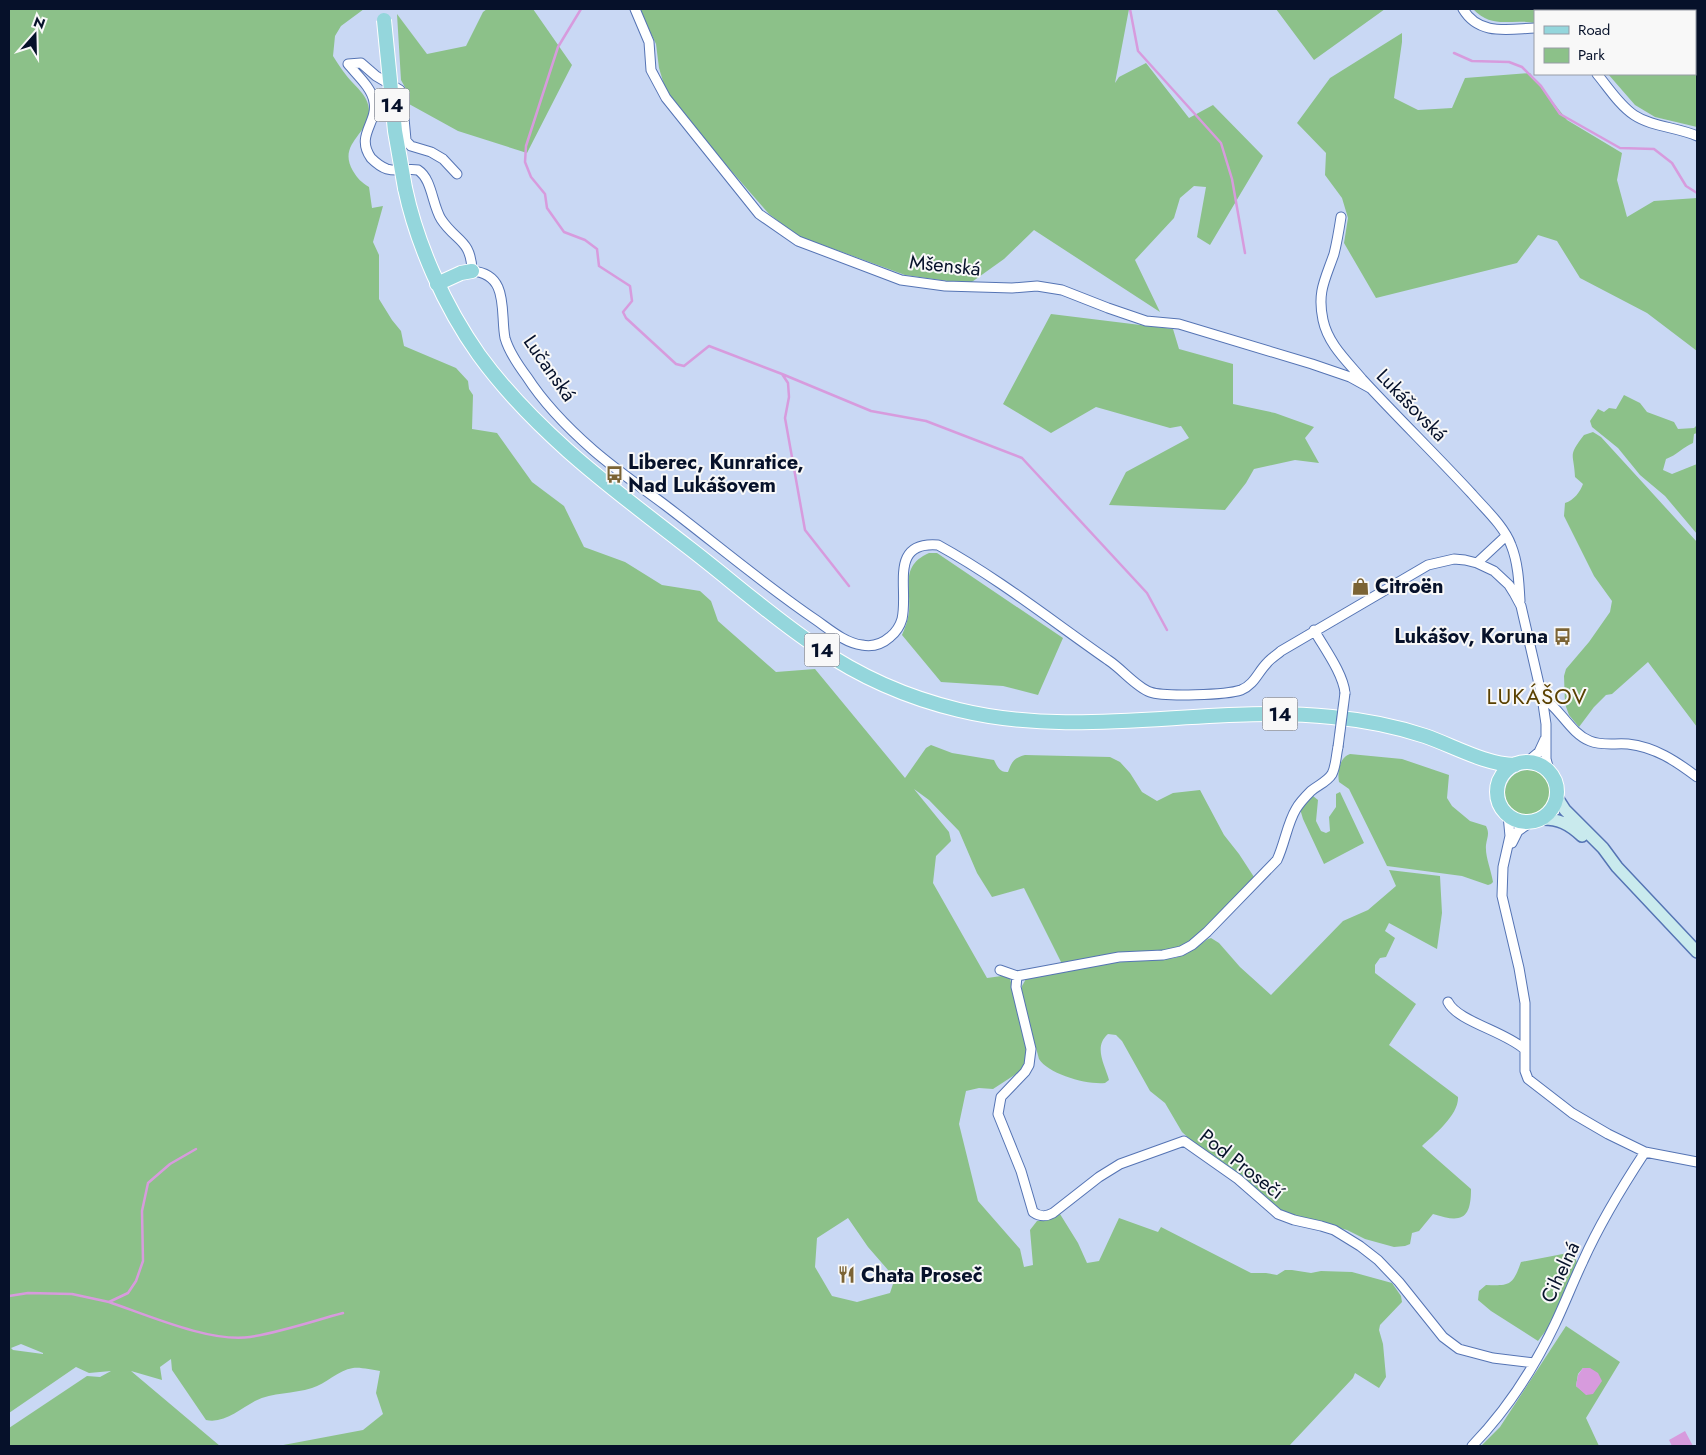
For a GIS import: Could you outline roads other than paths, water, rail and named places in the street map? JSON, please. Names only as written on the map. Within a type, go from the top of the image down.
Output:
[{"type":"main road","name":"14","points":[[383,15],[395,132],[412,213],[438,284],[477,352],[518,402],[560,444],[621,495],[818,648],[882,684],[917,698],[960,710],[997,717],[1063,722],[1225,715],[1302,714],[1366,721],[1425,736],[1501,764],[1540,766],[1550,774]]},
{"type":"main road","points":[[438,284],[461,273],[472,271]]},
{"type":"main road","name":"14","points":[[1453,747],[1485,766],[1494,777],[1498,786],[1498,802],[1508,815]]},
{"type":"main road","points":[[1498,786],[1504,773],[1521,764]]},
{"type":"main road","points":[[1508,815],[1518,821],[1535,820],[1551,810],[1556,796],[1556,788],[1550,774]]},
{"type":"street","name":"Mšenská","points":[[635,9],[649,42],[651,70],[666,98],[760,214],[798,241],[901,280],[923,284],[971,287],[1037,286],[1062,290],[1146,321],[1179,324],[1312,364],[1350,377],[1370,388]]},
{"type":"street","points":[[1463,9],[1472,20],[1490,29],[1534,28]]},
{"type":"street","points":[[457,174],[443,159],[431,152],[411,146],[406,140],[402,96],[397,87],[376,76],[361,63],[348,64],[374,100],[374,115],[366,135],[367,151],[373,160],[384,168],[412,169],[422,173],[426,178],[432,199],[441,219],[468,249],[471,255],[472,271]]},
{"type":"street","points":[[1598,75],[1634,115],[1646,121],[1697,136]]},
{"type":"street","name":"Lukášovská","points":[[1341,217],[1334,254],[1325,274],[1320,294],[1323,320],[1332,344],[1370,388],[1435,454],[1496,521],[1511,544],[1517,568],[1521,606]]},
{"type":"street","name":"Lučanská","points":[[472,271],[485,274],[498,287],[503,303],[505,338],[513,356],[548,405],[566,425],[624,475],[788,601],[842,638],[861,646],[879,644],[893,635],[902,620],[902,576],[907,559],[915,547],[926,544],[938,545],[949,550],[1020,597],[1121,670],[1138,685],[1152,693],[1166,695],[1241,690],[1254,682],[1268,661],[1281,651],[1428,565],[1454,559],[1477,563],[1494,571],[1503,578],[1521,606]]},
{"type":"street","points":[[1477,563],[1506,536]]},
{"type":"street","points":[[1521,606],[1542,697],[1546,759],[1550,774]]},
{"type":"street","points":[[1000,970],[1017,976],[1120,957],[1173,954],[1192,945],[1277,860],[1284,846],[1292,817],[1297,807],[1312,791],[1327,780],[1335,768],[1344,685],[1314,630]]},
{"type":"street","points":[[1542,697],[1550,702],[1579,735],[1588,740],[1597,743],[1642,746],[1661,752],[1680,763],[1697,777]]},
{"type":"street","points":[[1521,764],[1539,752],[1546,736]]},
{"type":"street","points":[[1556,796],[1565,810],[1603,848],[1617,867]]},
{"type":"street","points":[[1508,815],[1510,831],[1503,867],[1502,896],[1519,968],[1523,994],[1525,1072],[1528,1079],[1572,1113],[1608,1134],[1645,1152],[1697,1162]]},
{"type":"street","points":[[1507,852],[1518,831],[1535,820],[1559,820],[1573,828],[1617,867],[1697,952]]},
{"type":"street","name":"Pod Prosečí","points":[[1017,976],[1016,987],[1031,1054],[1029,1066],[1025,1072],[1001,1098],[998,1114],[1021,1171],[1034,1212],[1043,1216],[1053,1214],[1099,1177],[1120,1164],[1184,1141],[1238,1179],[1278,1214],[1334,1230],[1360,1246],[1378,1260],[1399,1282],[1443,1337],[1459,1349],[1477,1355],[1534,1363]]},
{"type":"street","points":[[1448,1002],[1455,1011],[1496,1031],[1524,1049]]},
{"type":"street","name":"Cihelná","points":[[1472,1446],[1494,1422],[1534,1363],[1555,1325],[1583,1260],[1623,1186],[1645,1152]]},
{"type":"waterway","points":[[581,9],[558,47],[526,146],[525,162],[531,177],[545,194],[547,208],[564,232],[585,240],[597,249],[599,266],[630,286],[632,301],[623,312],[626,318],[676,364],[684,366],[709,346],[871,411],[926,421],[1022,458],[1147,593],[1167,630]]},
{"type":"waterway","points":[[1130,9],[1138,51],[1221,143],[1232,179],[1245,253]]},
{"type":"waterway","points":[[1454,53],[1472,61],[1509,62],[1522,67],[1541,86],[1560,114],[1620,148],[1654,149],[1672,163],[1686,186],[1697,193]]},
{"type":"waterway","points":[[782,374],[788,383],[789,397],[785,418],[805,530],[849,586]]},
{"type":"waterway","points":[[9,1296],[28,1293],[72,1294],[109,1302],[128,1293],[136,1281],[143,1261],[142,1211],[148,1183],[170,1164],[196,1149]]},
{"type":"waterway","points":[[109,1302],[179,1327],[234,1338],[273,1332],[343,1313]]},
{"type":"place","name":"Liberec, Kunratice, Nad Lukášovem","points":[[614,474]]},
{"type":"place","name":"Citroën","points":[[1361,586]]},
{"type":"place","name":"Lukášov, Koruna","points":[[1562,636]]},
{"type":"place","name":"Chata Proseč","points":[[847,1275]]},
{"type":"district","name":"LUKÁŠOV","points":[[1537,696]]}]
